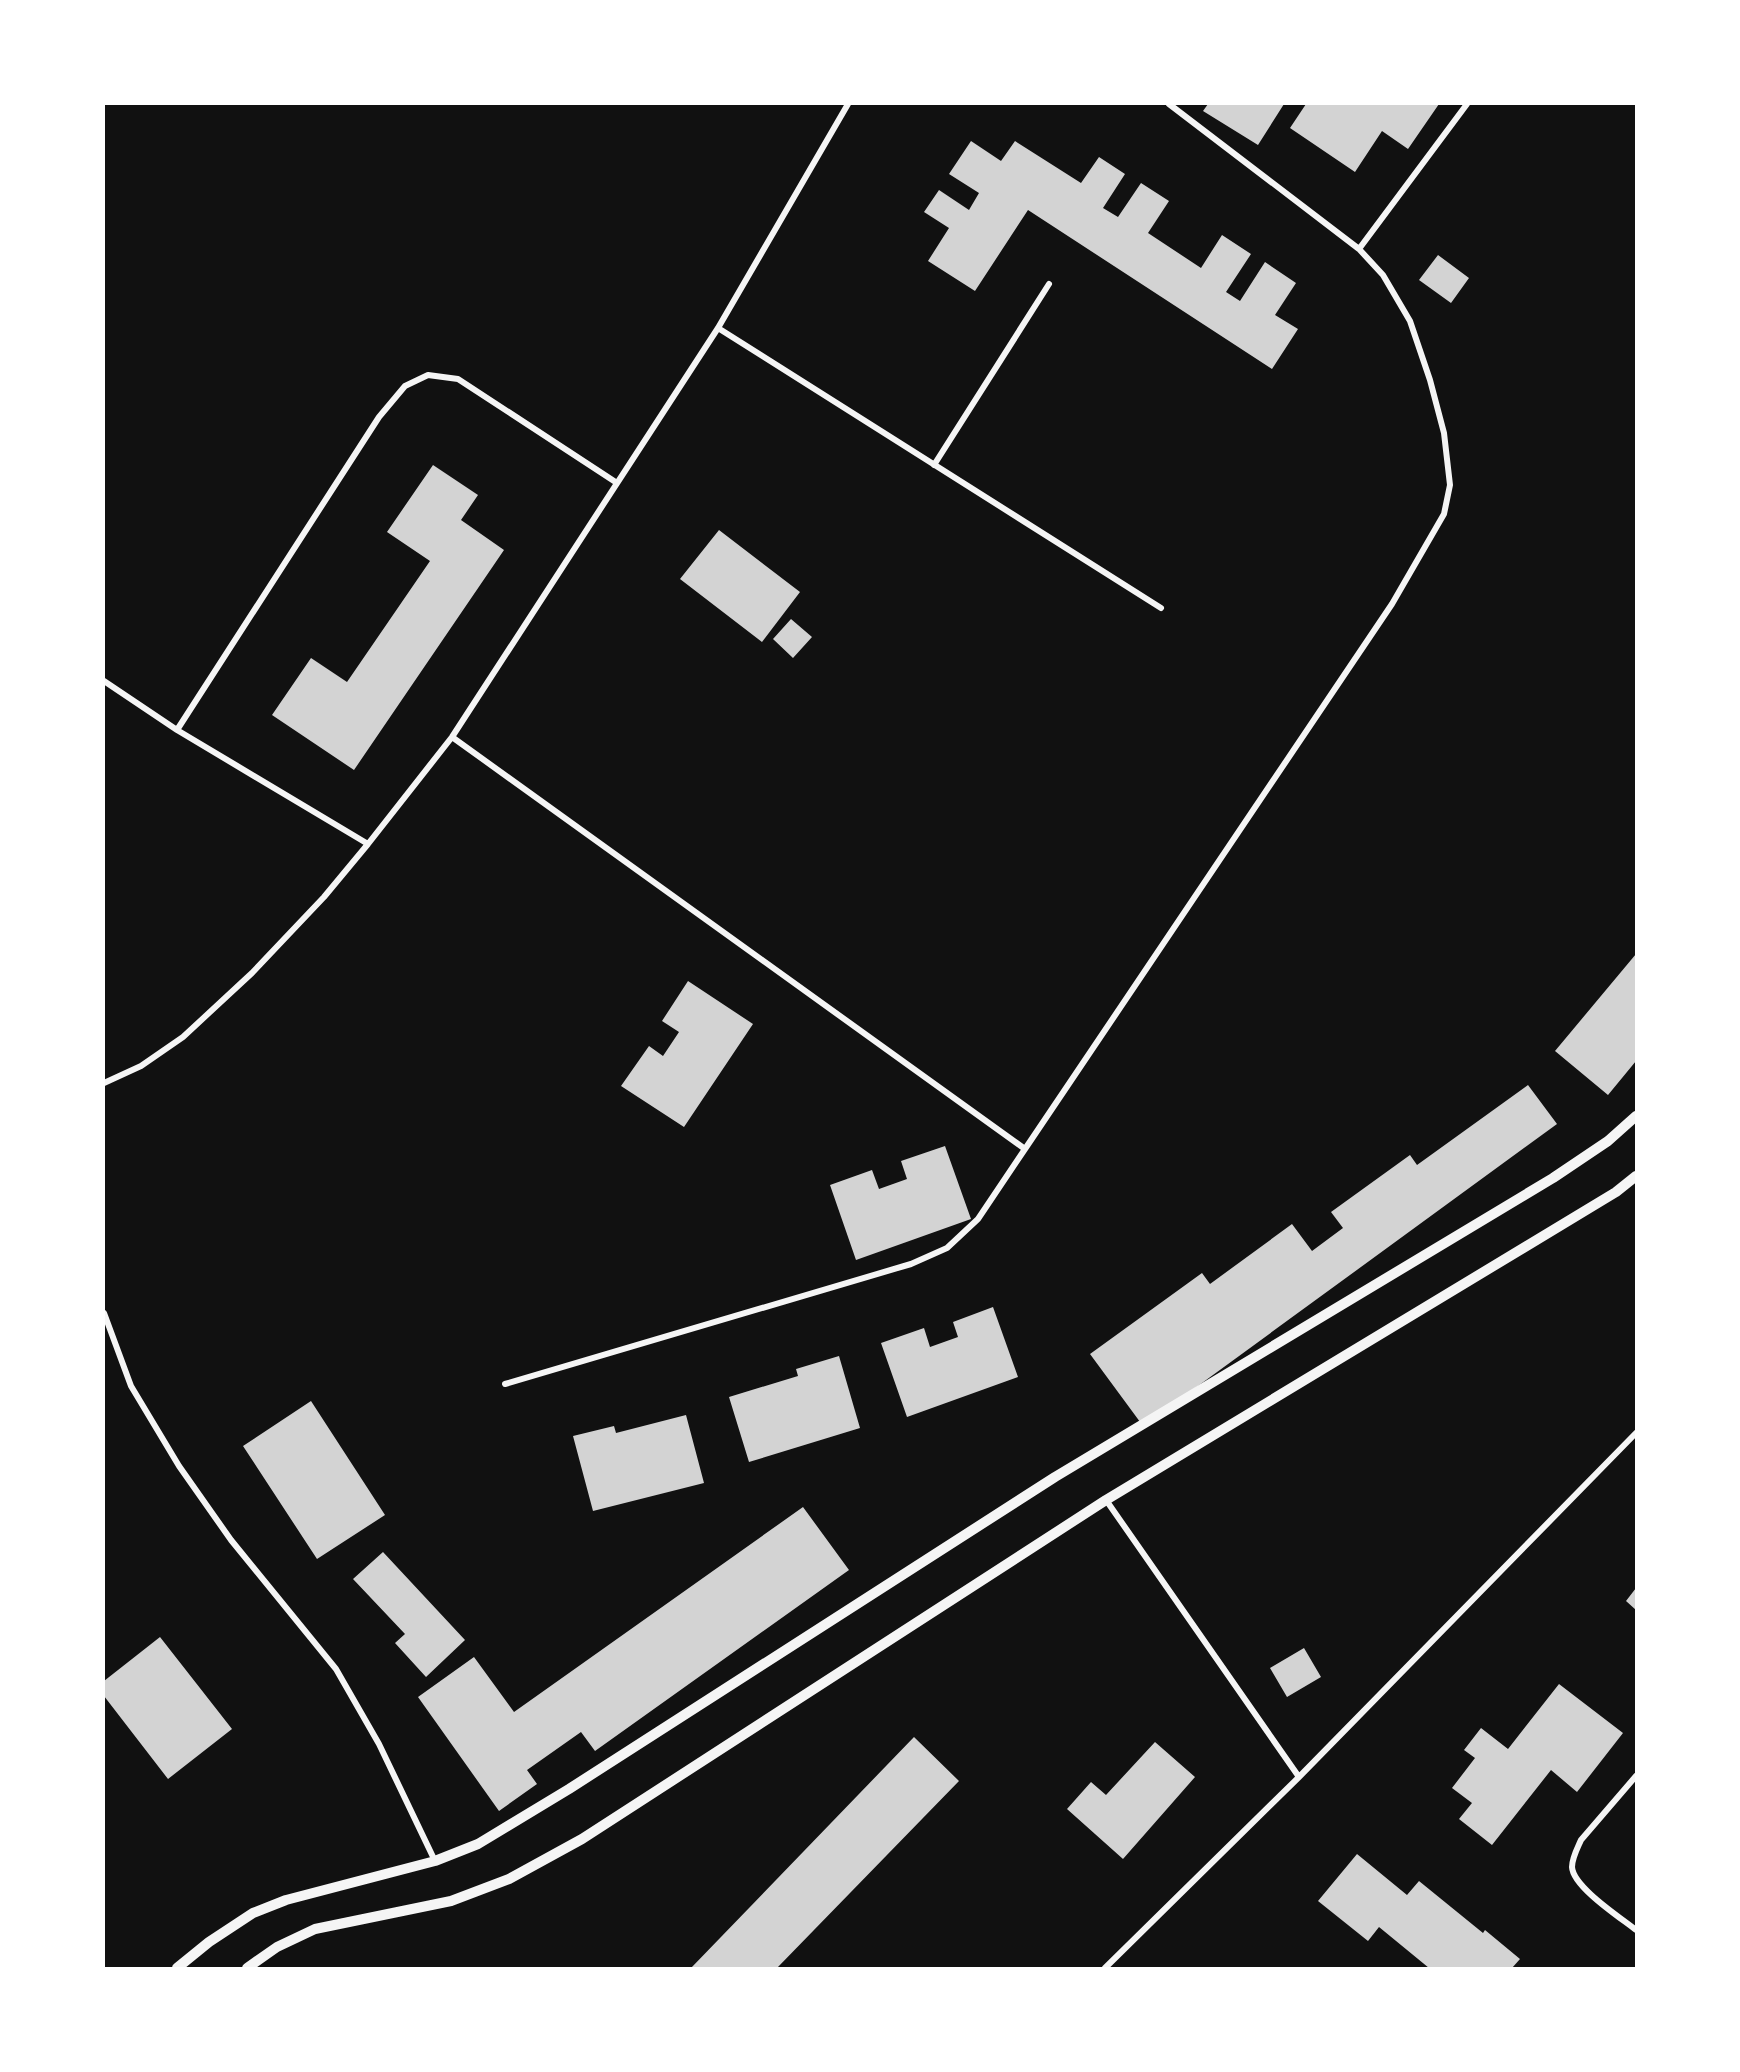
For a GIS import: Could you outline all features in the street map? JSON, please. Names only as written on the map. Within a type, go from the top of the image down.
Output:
[{"type":"street","points":[[104,1083],[141,1066],[183,1037],[252,973],[324,897],[452,737],[718,328],[848,104]]},
{"type":"street","points":[[505,1384],[911,1264],[947,1248],[978,1219],[1392,604],[1444,514],[1450,485],[1444,433],[1430,380],[1410,321],[1383,275],[1359,249],[1168,104]]},
{"type":"street","points":[[1359,249],[1467,104]]},
{"type":"street","points":[[934,465],[1049,284]]},
{"type":"street","points":[[718,328],[1161,608]]},
{"type":"street","points":[[177,730],[379,417],[405,386],[428,375],[458,379],[617,483]]},
{"type":"street","points":[[104,681],[177,730],[368,844]]},
{"type":"street","points":[[452,737],[1025,1149]]},
{"type":"street","points":[[177,1968],[209,1942],[253,1913],[286,1900],[435,1861],[478,1844],[569,1789],[1055,1477],[1553,1178],[1608,1141],[1636,1116]]},
{"type":"street","points":[[247,1968],[277,1947],[315,1929],[451,1901],[509,1879],[582,1839],[1106,1500],[1616,1192],[1636,1176]]},
{"type":"street","points":[[104,1313],[131,1386],[180,1466],[231,1540],[336,1669],[379,1743],[435,1861]]},
{"type":"street","points":[[1105,1968],[1299,1777],[1636,1433]]},
{"type":"street","points":[[1106,1500],[1299,1777]]},
{"type":"street","points":[[1636,1776],[1581,1840],[1575,1852],[1572,1868],[1575,1878],[1586,1890],[1636,1930]]},
{"type":"building","points":[[1208,104],[1284,104],[1258,145],[1203,111]]},
{"type":"building","points":[[1306,104],[1439,104],[1408,149],[1382,131],[1355,172],[1290,128]]},
{"type":"building","points":[[971,141],[1001,161],[1015,141],[1081,183],[1099,157],[1125,174],[1103,208],[1118,217],[1141,183],[1169,201],[1148,233],[1201,268],[1222,235],[1251,254],[1226,292],[1240,301],[1265,262],[1296,283],[1275,315],[1298,329],[1272,369],[1028,210],[975,291],[928,261],[949,228],[924,212],[939,190],[969,210],[979,193],[949,174]]},
{"type":"building","points":[[1438,255],[1469,278],[1451,303],[1419,280]]},
{"type":"building","points":[[433,465],[478,495],[461,520],[504,550],[354,770],[272,715],[311,658],[347,682],[430,561],[387,532]]},
{"type":"building","points":[[719,530],[800,592],[762,642],[680,579]]},
{"type":"building","points":[[791,619],[812,637],[793,658],[773,639]]},
{"type":"building","points":[[1636,954],[1636,1061],[1608,1095],[1555,1051]]},
{"type":"building","points":[[688,981],[753,1024],[684,1127],[621,1086],[649,1046],[663,1056],[679,1032],[662,1021]]},
{"type":"building","points":[[1528,1085],[1557,1124],[1143,1426],[1090,1354],[1202,1273],[1210,1284],[1292,1224],[1312,1251],[1343,1228],[1331,1212],[1410,1155],[1417,1165]]},
{"type":"building","points":[[945,1146],[971,1219],[856,1260],[830,1185],[872,1170],[879,1189],[907,1179],[901,1161]]},
{"type":"building","points":[[993,1307],[1018,1377],[907,1417],[881,1343],[924,1328],[930,1347],[958,1337],[953,1322]]},
{"type":"building","points":[[839,1356],[860,1428],[749,1462],[729,1397],[798,1376],[796,1369]]},
{"type":"building","points":[[311,1401],[385,1515],[317,1559],[243,1446]]},
{"type":"building","points":[[686,1415],[704,1483],[593,1511],[573,1436],[614,1426],[616,1433]]},
{"type":"building","points":[[803,1507],[849,1570],[595,1751],[581,1732],[527,1770],[537,1784],[499,1811],[418,1697],[474,1657],[514,1712]]},
{"type":"building","points":[[383,1552],[465,1640],[426,1677],[395,1643],[405,1634],[353,1579]]},
{"type":"building","points":[[1636,1588],[1636,1610],[1626,1601]]},
{"type":"building","points":[[160,1637],[232,1729],[168,1779],[104,1696],[104,1681]]},
{"type":"building","points":[[1304,1648],[1321,1677],[1287,1697],[1270,1668]]},
{"type":"building","points":[[1559,1684],[1623,1733],[1577,1792],[1551,1770],[1492,1845],[1459,1819],[1472,1803],[1452,1788],[1475,1758],[1464,1750],[1481,1728],[1508,1749]]},
{"type":"building","points":[[914,1737],[959,1781],[777,1968],[691,1968]]},
{"type":"building","points":[[1155,1742],[1195,1777],[1123,1859],[1067,1809],[1091,1782],[1106,1795]]},
{"type":"building","points":[[1357,1854],[1407,1895],[1419,1881],[1483,1933],[1485,1930],[1520,1959],[1512,1968],[1429,1968],[1379,1927],[1368,1941],[1318,1901]]}]
